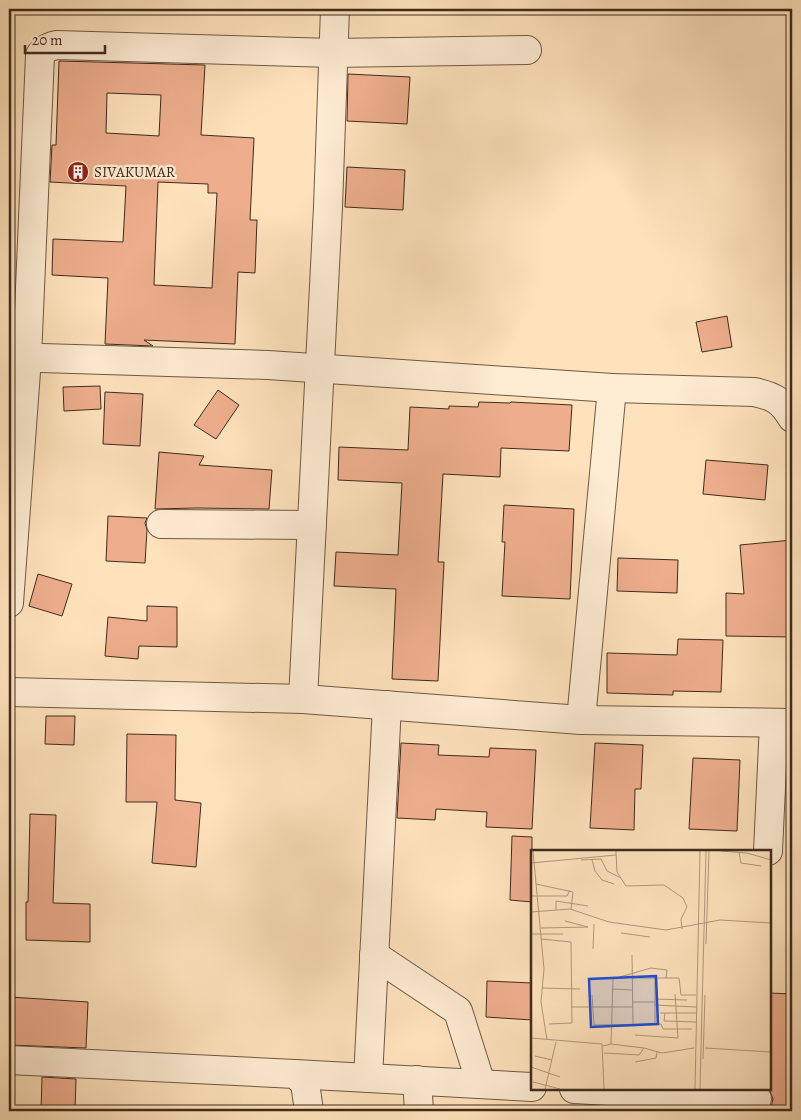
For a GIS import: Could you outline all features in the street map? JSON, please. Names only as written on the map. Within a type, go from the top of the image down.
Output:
[{"type":"street","points":[[304,699],[328,217],[335,9]]},
{"type":"street","points":[[9,604],[18,358],[40,55],[44,49],[57,45],[333,53],[527,50]]},
{"type":"street","points":[[18,358],[268,365],[612,388],[754,392],[769,395],[778,400],[787,409],[792,418]]},
{"type":"street","points":[[580,720],[612,388]]},
{"type":"street","points":[[161,524],[312,524]]},
{"type":"street","points":[[9,692],[304,699],[580,720],[783,723],[768,850]]},
{"type":"street","points":[[368,1078],[387,705]]},
{"type":"street","points":[[374,955],[458,1011],[481,1084]]},
{"type":"street","points":[[9,1060],[531,1086]]},
{"type":"street","points":[[295,1074],[305,1083],[309,1111]]},
{"type":"street","points":[[418,1080],[419,1111]]},
{"type":"street","points":[[591,1090],[757,1100]]},
{"type":"building","points":[[59,61],[205,65],[201,135],[254,138],[250,220],[257,220],[255,273],[238,272],[235,344],[144,340],[153,346],[105,344],[108,278],[52,275],[53,239],[123,242],[126,186],[50,182],[52,145],[56,145]],"holes":[[[107,93],[161,95],[159,136],[106,133]],[[158,182],[208,184],[208,193],[217,193],[212,288],[154,285]]]},
{"type":"building","points":[[348,74],[410,77],[407,124],[347,121]]},
{"type":"building","points":[[347,167],[405,170],[403,210],[345,207]]},
{"type":"building","points":[[727,316],[732,347],[702,352],[696,322]]},
{"type":"building","points":[[100,386],[101,409],[64,411],[63,387]]},
{"type":"building","points":[[218,390],[239,405],[216,439],[194,425]]},
{"type":"building","points":[[105,392],[143,394],[140,446],[103,444]]},
{"type":"building","points":[[479,402],[572,405],[569,451],[501,448],[500,477],[443,474],[438,562],[444,562],[438,681],[392,679],[396,589],[334,586],[336,552],[398,555],[402,483],[338,480],[339,447],[408,450],[410,407],[449,409],[449,406],[478,407]]},
{"type":"building","points":[[159,452],[204,456],[199,465],[272,470],[269,509],[155,509]]},
{"type":"building","points":[[706,460],[768,465],[765,500],[703,494]]},
{"type":"building","points":[[504,505],[574,509],[570,599],[502,596],[505,542],[502,542]]},
{"type":"building","points":[[108,516],[147,518],[145,523],[147,530],[145,563],[106,561]]},
{"type":"building","points":[[792,540],[792,637],[726,636],[726,593],[744,594],[740,545]]},
{"type":"building","points":[[618,558],[678,560],[677,593],[617,591]]},
{"type":"building","points":[[38,574],[72,584],[62,616],[29,606]]},
{"type":"building","points":[[147,606],[177,607],[177,647],[139,646],[138,659],[105,656],[108,617],[147,621]]},
{"type":"building","points":[[678,639],[723,640],[721,692],[673,691],[673,695],[607,693],[607,653],[677,655]]},
{"type":"building","points":[[46,716],[75,716],[74,745],[45,744]]},
{"type":"building","points":[[127,734],[176,735],[175,800],[201,803],[196,867],[152,863],[157,802],[126,802]]},
{"type":"building","points":[[401,743],[439,745],[438,755],[489,757],[490,748],[536,750],[532,829],[486,827],[487,812],[436,809],[435,820],[397,818]]},
{"type":"building","points":[[595,743],[643,745],[641,789],[635,789],[634,830],[590,828]]},
{"type":"building","points":[[693,758],[740,760],[737,831],[689,829]]},
{"type":"building","points":[[30,814],[56,815],[53,903],[90,904],[90,942],[26,940]]},
{"type":"building","points":[[512,836],[532,837],[531,902],[510,900]]},
{"type":"building","points":[[487,981],[531,983],[531,1020],[486,1017]]},
{"type":"building","points":[[771,993],[792,994],[792,1111],[770,1111],[773,1099],[770,1091]]},
{"type":"building","points":[[10,997],[88,1002],[86,1048],[9,1045]]},
{"type":"building","points":[[42,1077],[76,1079],[75,1111],[41,1111]]},
{"type":"place","name":"SIVAKUMAR","points":[[78,172]]}]
